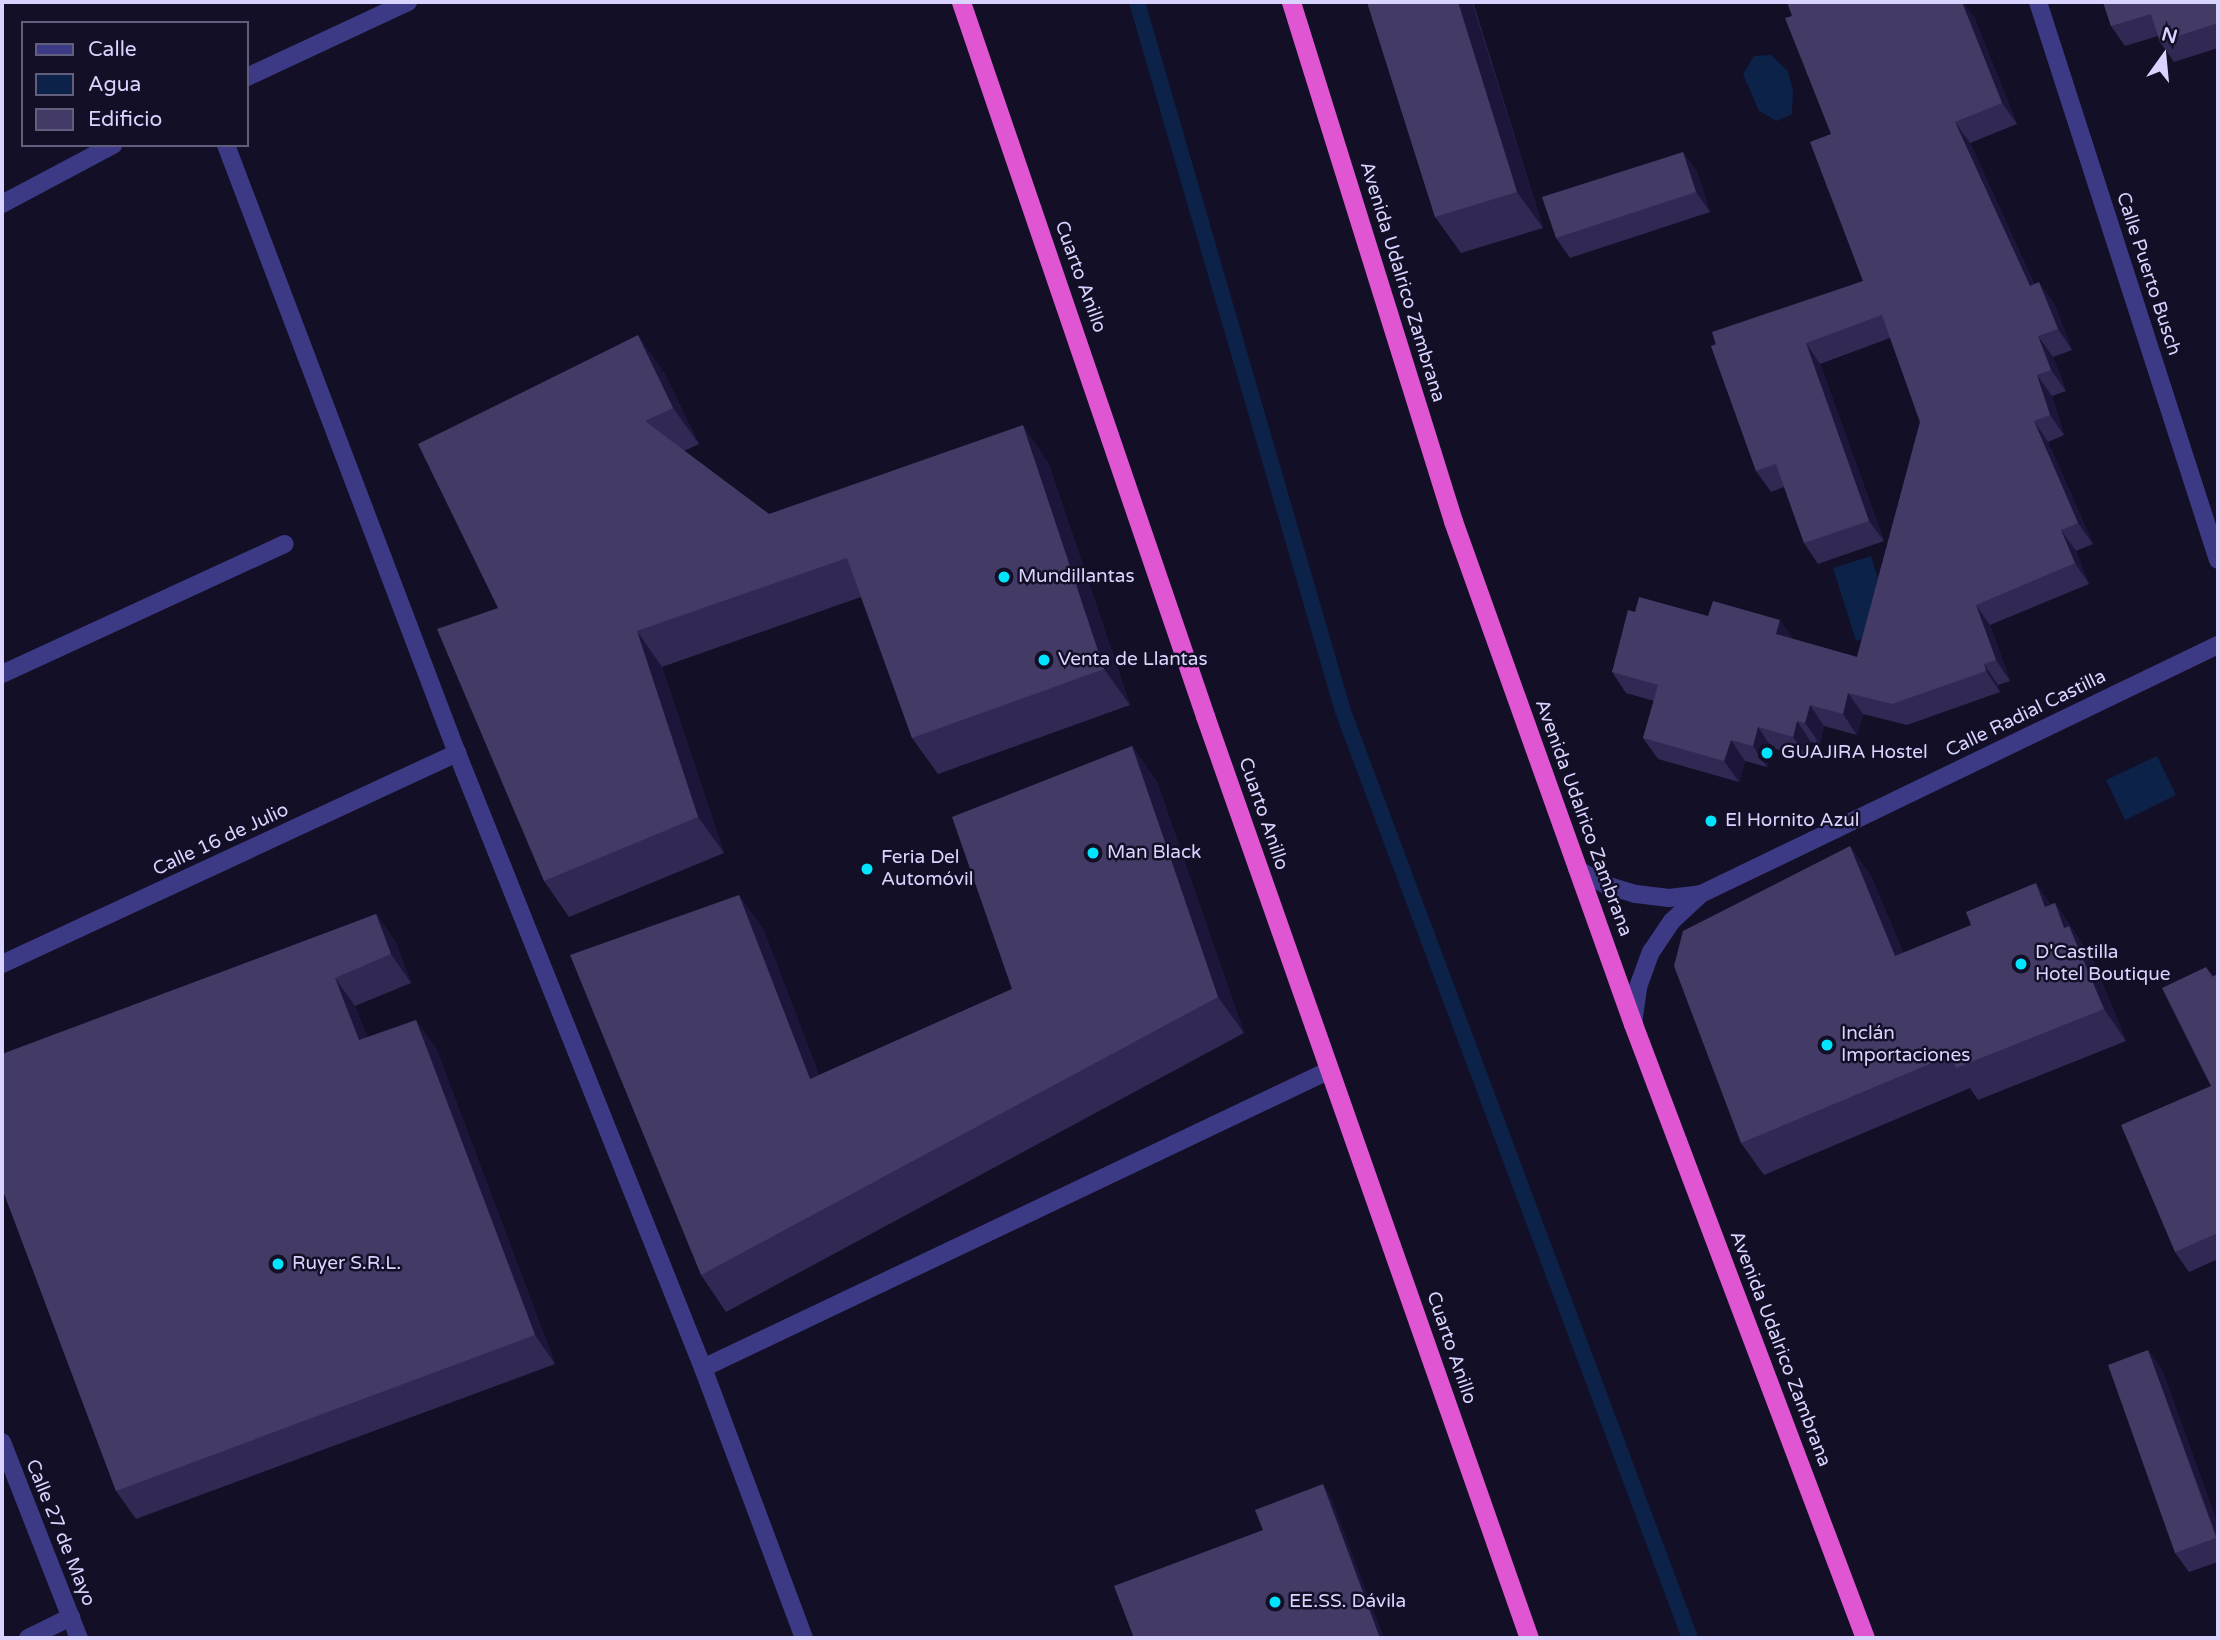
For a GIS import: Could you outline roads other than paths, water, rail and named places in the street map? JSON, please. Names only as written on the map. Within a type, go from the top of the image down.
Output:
[{"type":"highway","name":"Cuarto Anillo","points":[[961,2],[1328,1071],[1529,1638]]},
{"type":"highway","name":"Avenida Udalrico Zambrana","points":[[1291,2],[1454,521],[1633,1024],[1865,1638]]},
{"type":"street","points":[[248,77],[408,2]]},
{"type":"street","name":"Calle Puerto Busch","points":[[2038,2],[2218,559]]},
{"type":"street","points":[[2,204],[109,147]]},
{"type":"street","points":[[227,147],[457,753],[702,1368],[804,1638]]},
{"type":"street","points":[[2,674],[285,544]]},
{"type":"street","name":"Calle Radial Castilla","points":[[1633,1024],[1638,986],[1651,952],[1672,921],[1700,894],[2218,645]]},
{"type":"street","name":"Calle 16 de Julio","points":[[2,964],[457,753]]},
{"type":"street","name":"Calle Radial Castilla","points":[[1577,869],[1636,894],[1669,898],[1700,894]]},
{"type":"street","points":[[702,1368],[1328,1071]]},
{"type":"street","name":"Calle 27 de Mayo","points":[[2,1442],[79,1638]]},
{"type":"street","points":[[28,1638],[71,1618]]},
{"type":"water","points":[[1771,55],[1788,71],[1793,92],[1792,114],[1777,121],[1759,111],[1743,74],[1754,56]]},
{"type":"water","points":[[1871,556],[1885,601],[1877,633],[1856,641],[1833,568]]},
{"type":"water","points":[[2157,756],[2176,795],[2125,820],[2106,780]]},
{"type":"waterway","points":[[1137,2],[1343,711],[1690,1638]]},
{"type":"place","name":"Mundillantas","points":[[1004,577]]},
{"type":"place","name":"Venta de Llantas","points":[[1044,660]]},
{"type":"place","name":"GUAJIRA Hostel","points":[[1767,753]]},
{"type":"place","name":"El Hornito Azul","points":[[1711,821]]},
{"type":"place","name":"Man Black","points":[[1093,853]]},
{"type":"place","name":"Feria Del Automóvil","points":[[867,869]]},
{"type":"place","name":"D'Castilla Hotel Boutique","points":[[2021,964]]},
{"type":"place","name":"Inclán Importaciones","points":[[1827,1045]]},
{"type":"place","name":"Ruyer S.R.L.","points":[[278,1264]]},
{"type":"place","name":"EE.SS. Dávila","points":[[1275,1602]]}]
